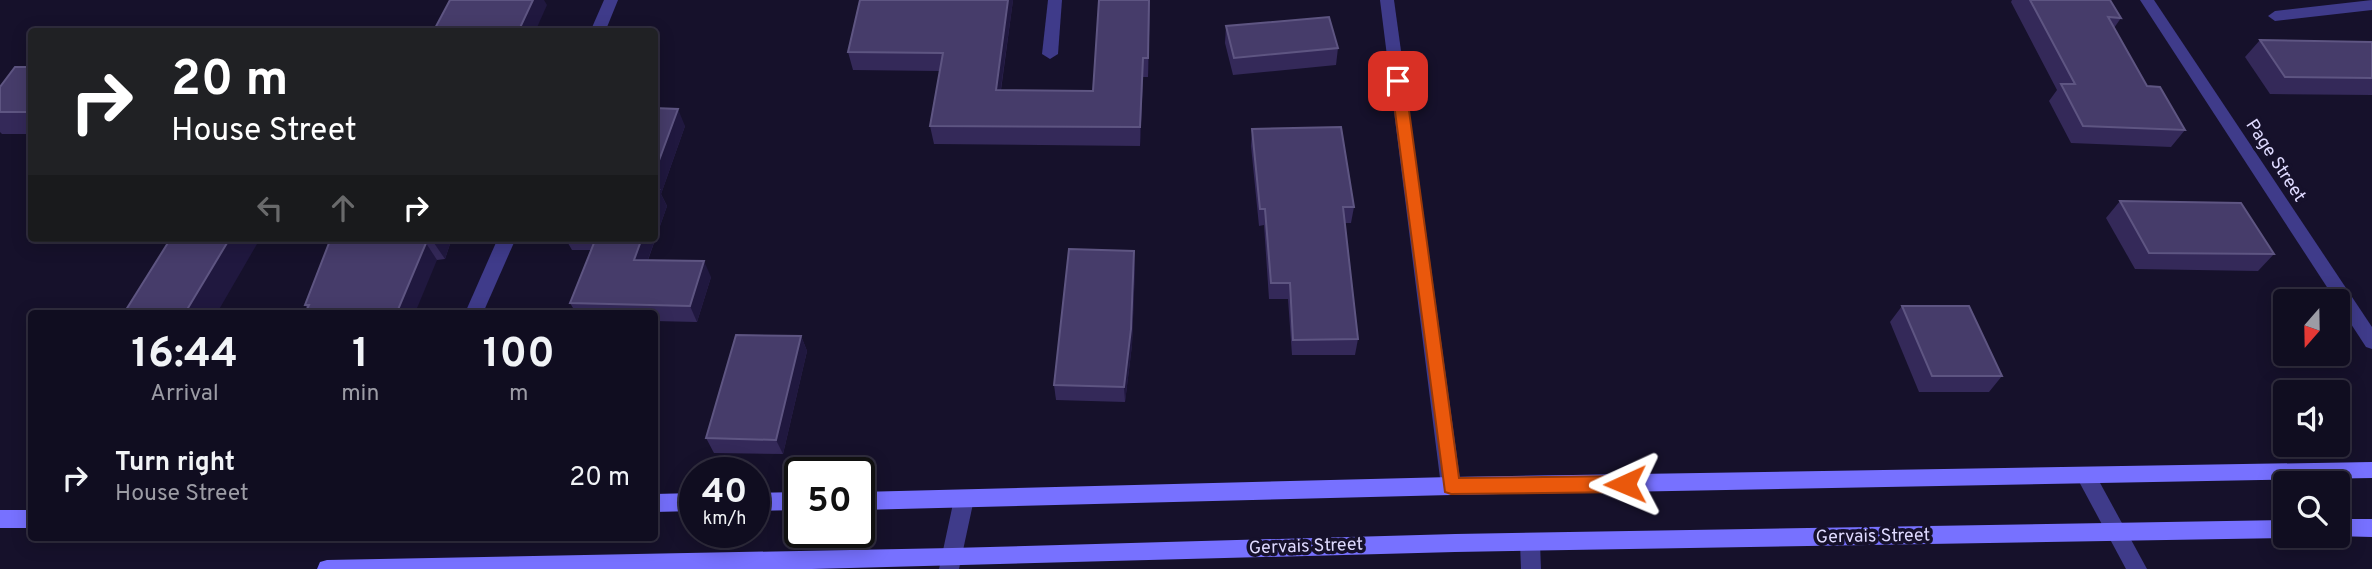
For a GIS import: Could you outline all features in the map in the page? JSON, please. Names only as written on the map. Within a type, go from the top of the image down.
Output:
[{"type":"main road","points":[[875,500],[1451,486],[2372,470]]},
{"type":"main road","points":[[658,503],[679,502]]},
{"type":"main road","points":[[0,519],[28,519]]},
{"type":"main road","points":[[2350,528],[2372,528]]},
{"type":"main road","name":"Gervais Street","points":[[327,569],[950,563],[1530,542],[2273,529]]},
{"type":"street","points":[[599,28],[611,0]]},
{"type":"street","points":[[1050,54],[1055,0]]},
{"type":"street","points":[[1387,0],[1451,486]]},
{"type":"street","name":"Page Street","points":[[2147,0],[2372,342]]},
{"type":"street","points":[[2275,16],[2372,5]]},
{"type":"street","points":[[475,310],[505,242]]},
{"type":"street","points":[[2087,475],[2137,569]]},
{"type":"street","points":[[950,563],[964,499]]},
{"type":"street","points":[[1530,542],[1531,569]]},
{"type":"building","points":[[450,0],[533,0],[520,28],[435,28]]},
{"type":"building","points":[[860,0],[1008,0],[996,90],[1093,91],[1099,0],[1149,0],[1148,58],[1143,58],[1140,127],[930,126],[943,53],[848,52]]},
{"type":"building","points":[[2030,0],[2110,0],[2121,18],[2108,17],[2147,86],[2160,87],[2185,130],[2083,126],[2061,84],[2075,84]]},
{"type":"building","points":[[1329,17],[1338,48],[1234,58],[1226,26]]},
{"type":"building","points":[[2260,40],[2372,42],[2372,78],[2285,77]]},
{"type":"building","points":[[15,67],[28,67],[28,112],[0,112],[0,87]]},
{"type":"building","points":[[658,108],[678,109],[658,163]]},
{"type":"building","points":[[1341,127],[1354,207],[1343,207],[1358,339],[1293,340],[1290,283],[1271,283],[1265,209],[1260,209],[1252,129]]},
{"type":"building","points":[[2120,201],[2241,203],[2274,254],[2149,253]]},
{"type":"building","points":[[168,242],[228,242],[187,310],[126,310]]},
{"type":"building","points":[[329,242],[434,242],[426,243],[398,310],[306,310],[309,305],[305,305]]},
{"type":"building","points":[[594,242],[641,242],[634,260],[704,261],[690,306],[570,303]]},
{"type":"building","points":[[1069,249],[1134,251],[1131,329],[1124,387],[1054,385]]},
{"type":"building","points":[[1902,306],[1969,306],[2002,376],[1932,376]]},
{"type":"building","points":[[736,335],[801,336],[776,440],[706,438]]},
{"type":"route","points":[[1398,81],[1451,486],[1625,484]]}]
